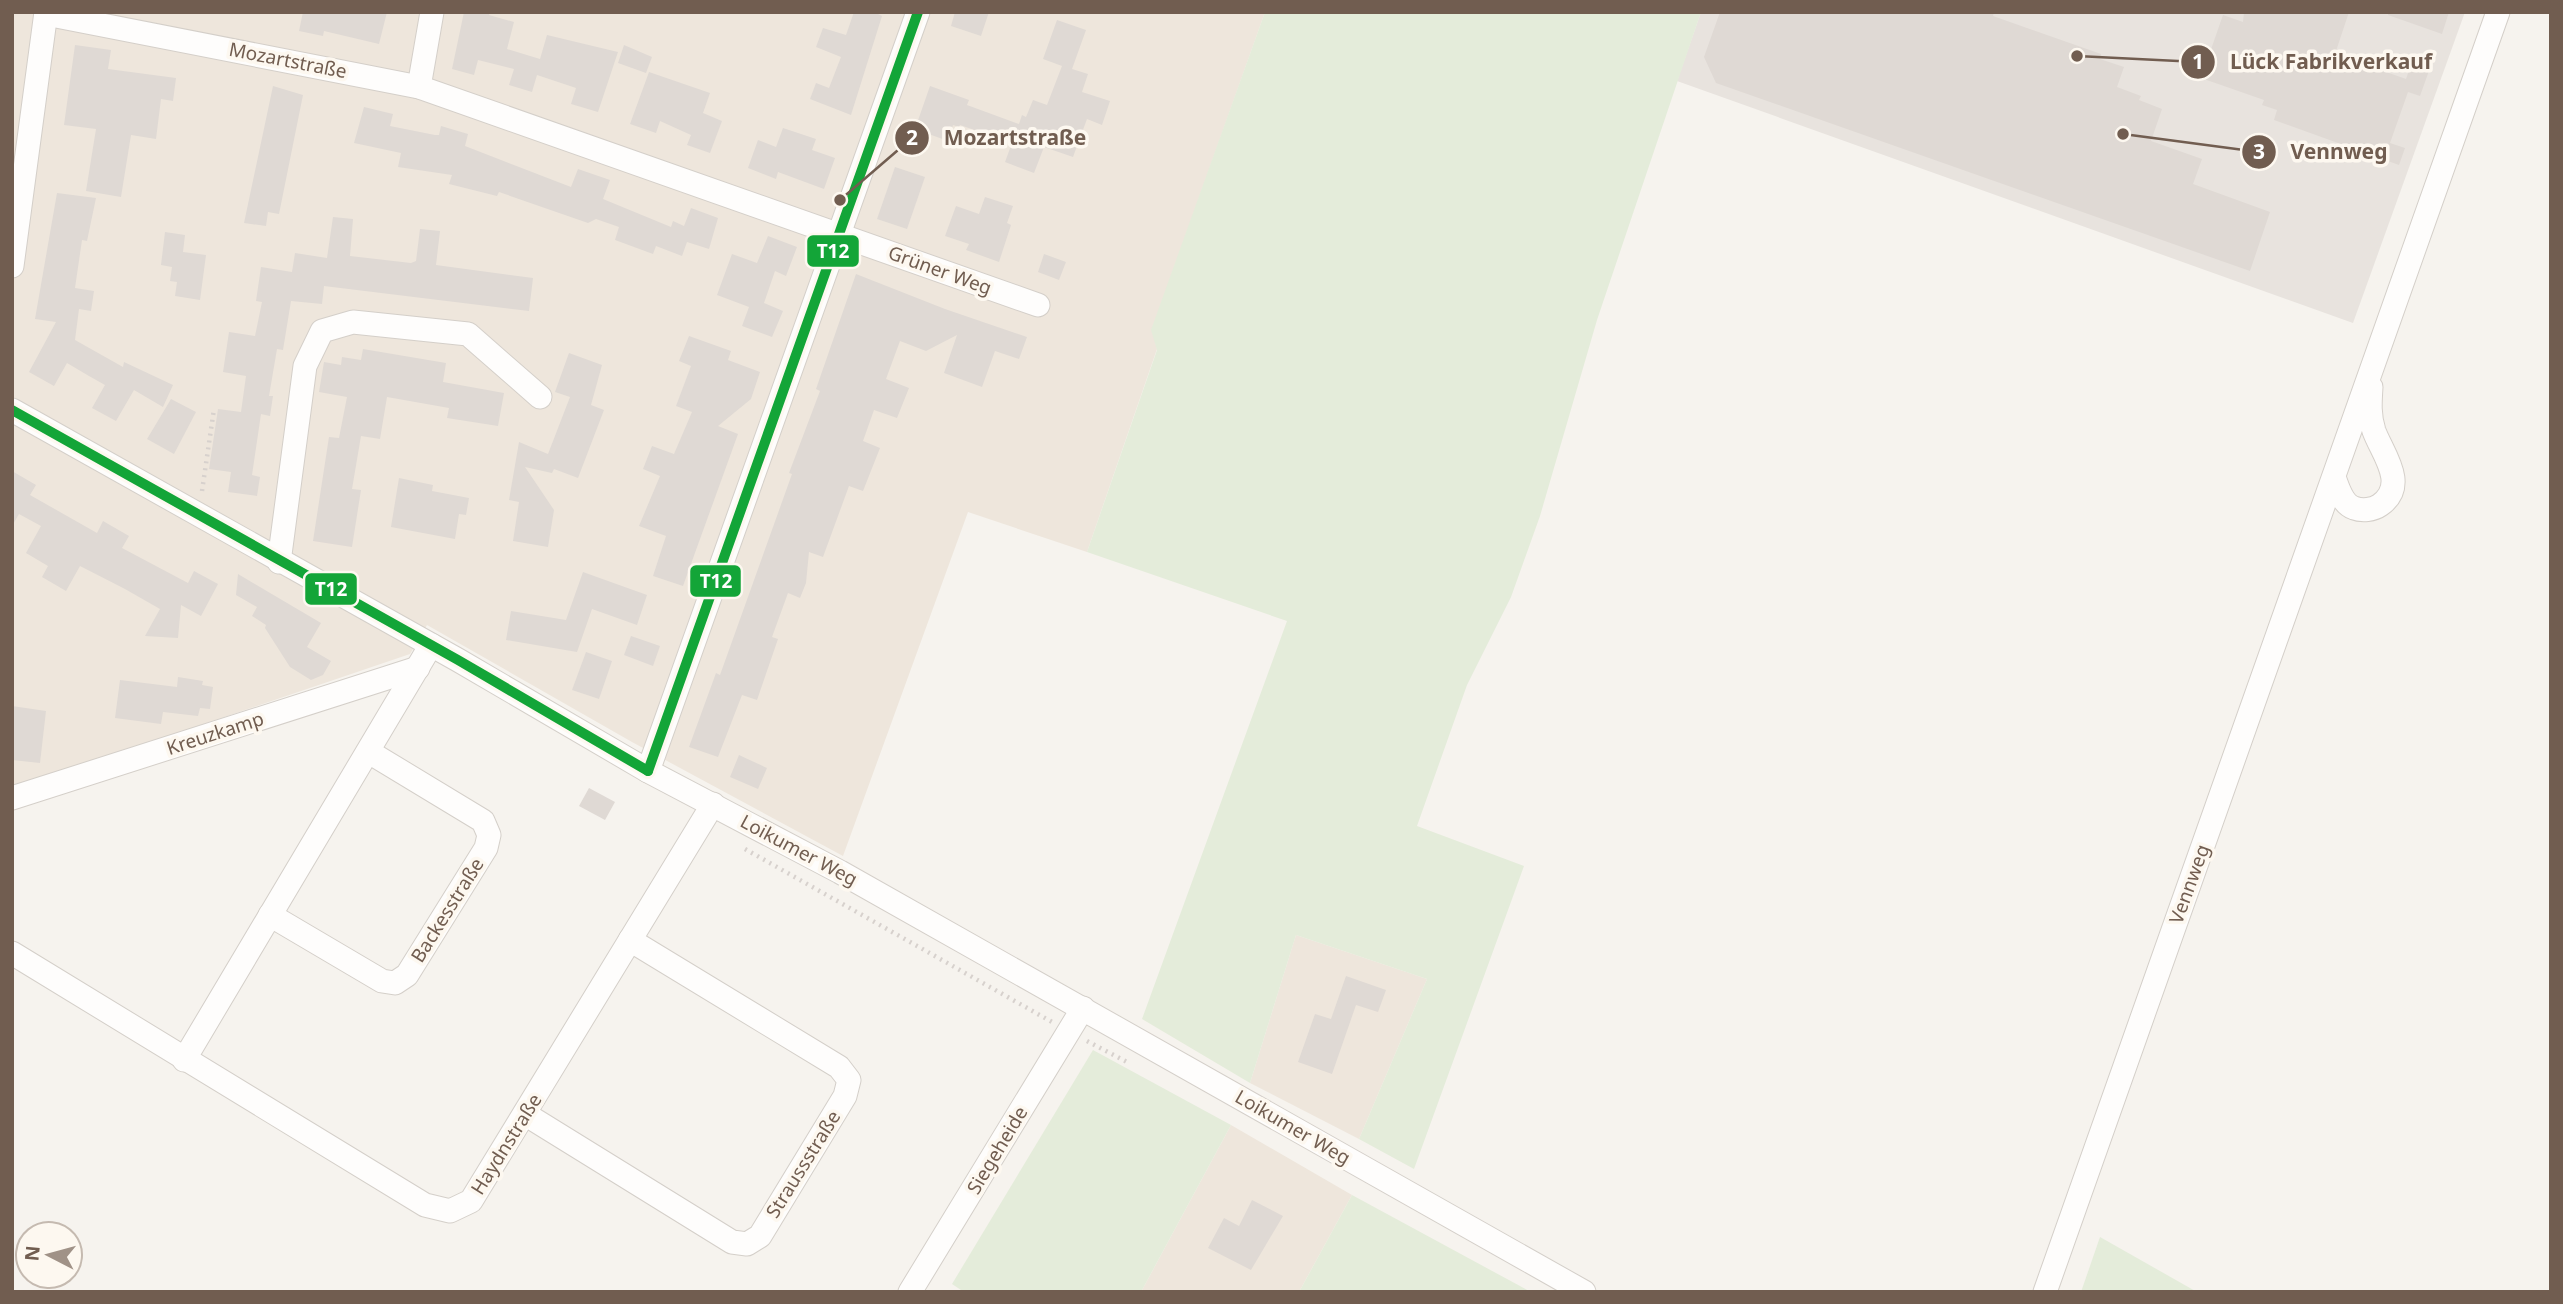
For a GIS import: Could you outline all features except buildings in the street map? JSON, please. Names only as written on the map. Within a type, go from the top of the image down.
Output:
[{"type":"street","points":[[419,86],[432,12]]},
{"type":"street","points":[[649,771],[918,12]]},
{"type":"street","name":"Vennweg","points":[[2045,1292],[2498,12]]},
{"type":"street","points":[[12,266],[46,13]]},
{"type":"street","name":"Mozartstraße","points":[[46,13],[419,86],[841,235]]},
{"type":"street","name":"Grüner Weg","points":[[841,235],[1038,305]]},
{"type":"street","points":[[279,562],[305,366],[322,331],[353,322],[468,334],[540,397]]},
{"type":"street","name":"Vennweg","points":[[2334,477],[2341,497],[2352,508],[2367,510],[2379,506],[2386,499],[2393,482],[2392,464],[2375,432],[2371,416],[2372,370]]},
{"type":"street","name":"Loikumer Weg","points":[[12,410],[431,645],[649,771],[1083,1008],[1584,1292]]},
{"type":"street","points":[[184,1060],[431,645]]},
{"type":"street","name":"Kreuzkamp","points":[[12,798],[418,668]]},
{"type":"street","name":"Backesstraße","points":[[270,915],[382,981],[396,983],[407,975],[486,848],[489,835],[483,821],[369,752]]},
{"type":"street","name":"Haydnstraße","points":[[12,953],[425,1205],[450,1211],[471,1200],[713,804]]},
{"type":"street","name":"Straussstraße","points":[[525,1114],[733,1241],[747,1244],[760,1236],[845,1096],[849,1080],[839,1067],[630,940]]},
{"type":"street","name":"Siegeheide","points":[[910,1292],[1083,1008]]},
{"type":"path","points":[[199,515],[214,409]]},
{"type":"shaded area","points":[[12,12],[1265,12],[1152,330],[1157,349],[1087,552],[968,512],[843,856],[632,742],[427,625],[410,654],[12,789]]},
{"type":"shaded area","points":[[1701,12],[2465,12],[2353,323],[1677,81]]},
{"type":"shaded area","points":[[1296,935],[1427,979],[1359,1139],[1250,1083]]},
{"type":"shaded area","points":[[1231,1125],[1352,1195],[1299,1292],[1141,1292]]},
{"type":"green space","points":[[1265,12],[1701,12],[1597,320],[1540,516],[1511,597],[1467,685],[1417,826],[1524,866],[1414,1169],[1359,1139],[1427,979],[1296,935],[1250,1083],[1142,1019],[1287,621],[1087,552],[1157,350],[1151,330]]},
{"type":"green space","points":[[1093,1050],[1231,1125],[1141,1292],[964,1292],[952,1284]]},
{"type":"green space","points":[[1352,1195],[1531,1292],[1299,1292]]},
{"type":"green space","points":[[2100,1237],[2197,1292],[2081,1292]]},
{"type":"transit line","name":"T12","points":[[648,771],[918,12]]},
{"type":"transit line","name":"T12","points":[[12,410],[458,660],[648,771]]},
{"type":"place","name":"Lück Fabrikverkauf","points":[[2077,56]]},
{"type":"place","name":"Vennweg","points":[[2123,134]]},
{"type":"place","name":"Mozartstraße","points":[[840,200]]}]
